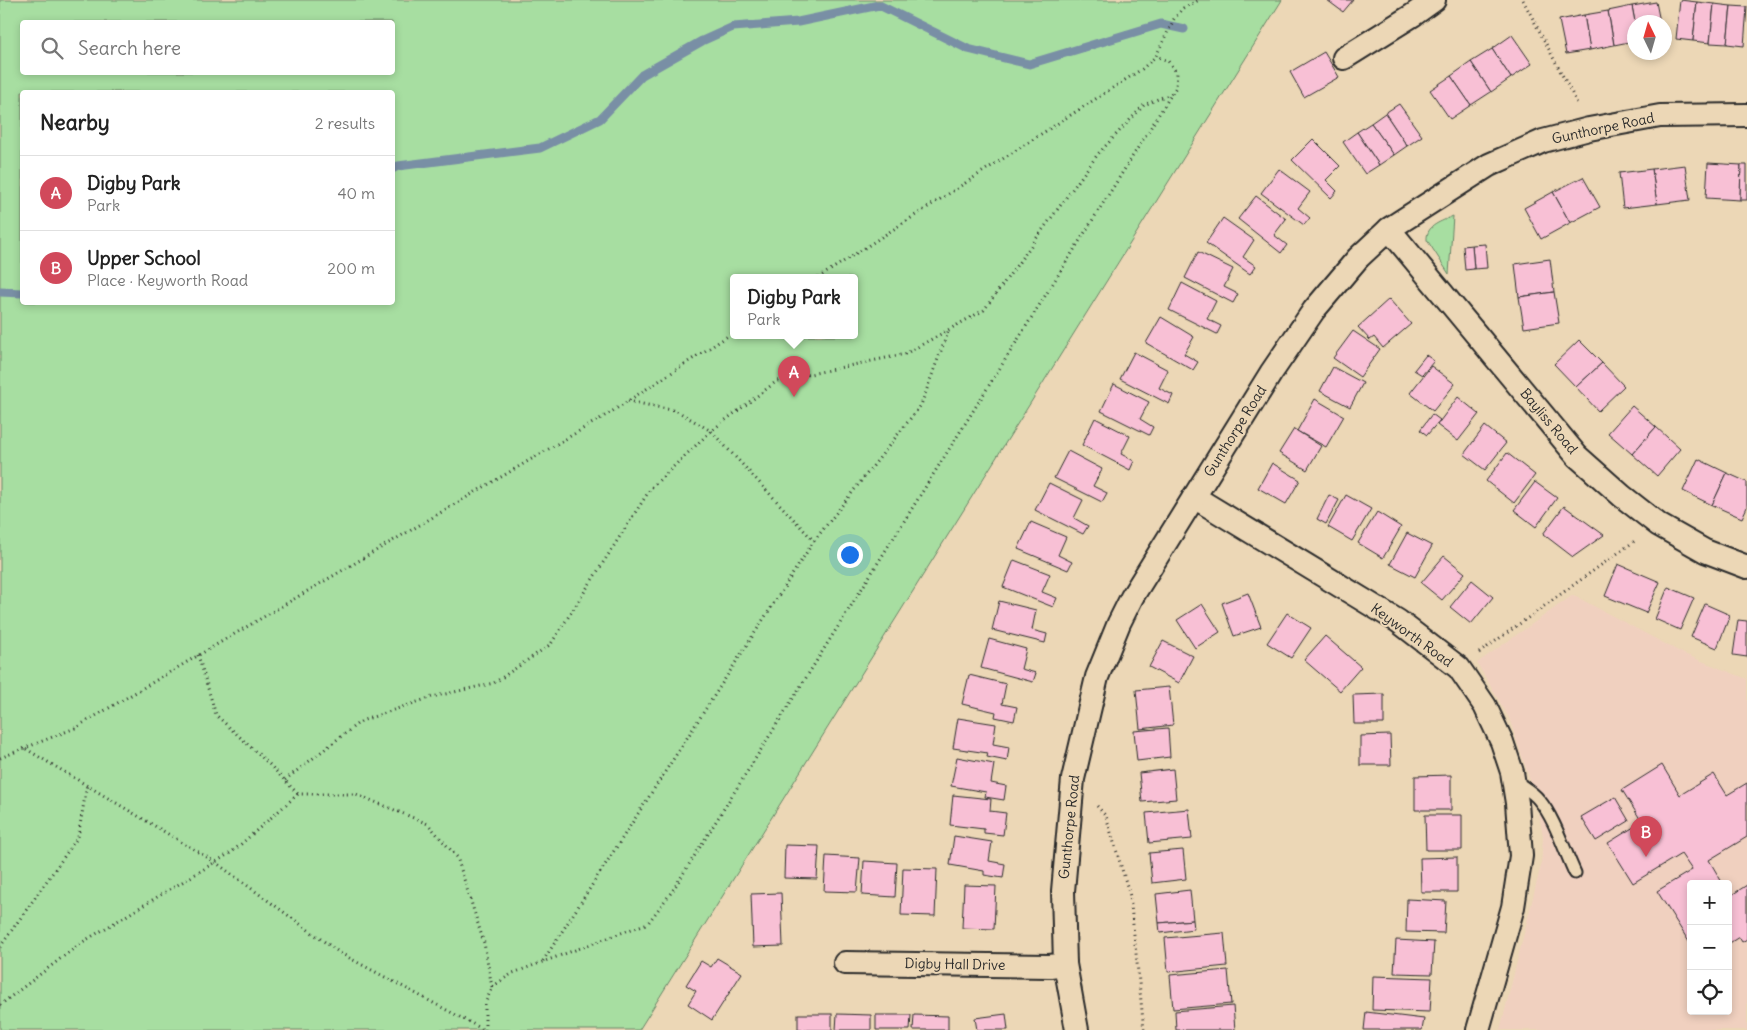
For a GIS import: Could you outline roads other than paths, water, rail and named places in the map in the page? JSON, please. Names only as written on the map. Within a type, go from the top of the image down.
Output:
[{"type":"street","points":[[1344,58],[1434,0]]},
{"type":"street","name":"Gunthorpe Road","points":[[1077,1030],[1065,964],[1063,891],[1072,779],[1097,677],[1132,596],[1271,373],[1314,310],[1358,258],[1389,229],[1489,165],[1542,141],[1589,129],[1660,116],[1747,115]]},
{"type":"street","name":"Bayliss Road","points":[[1389,229],[1577,456],[1622,496],[1659,525],[1706,551],[1747,566]]},
{"type":"street","name":"Keyworth Road","points":[[1194,497],[1398,621],[1459,668],[1485,706],[1502,742],[1513,780],[1517,803],[1521,856],[1513,907],[1478,1030]]},
{"type":"street","name":"Digby Hall Drive","points":[[845,963],[1050,966],[1065,964]]},
{"type":"lane","points":[[1513,780],[1540,800],[1549,815],[1574,873]]},
{"type":"waterway","points":[[395,168],[540,148],[600,119],[642,75],[702,41],[733,27],[798,22],[879,5],[968,49],[1029,64],[1161,24],[1184,29]]},
{"type":"waterway","points":[[0,292],[20,293]]},
{"type":"place","name":"Digby Park","points":[[794,397]]},
{"type":"place","name":"Upper School","points":[[1646,857]]}]
